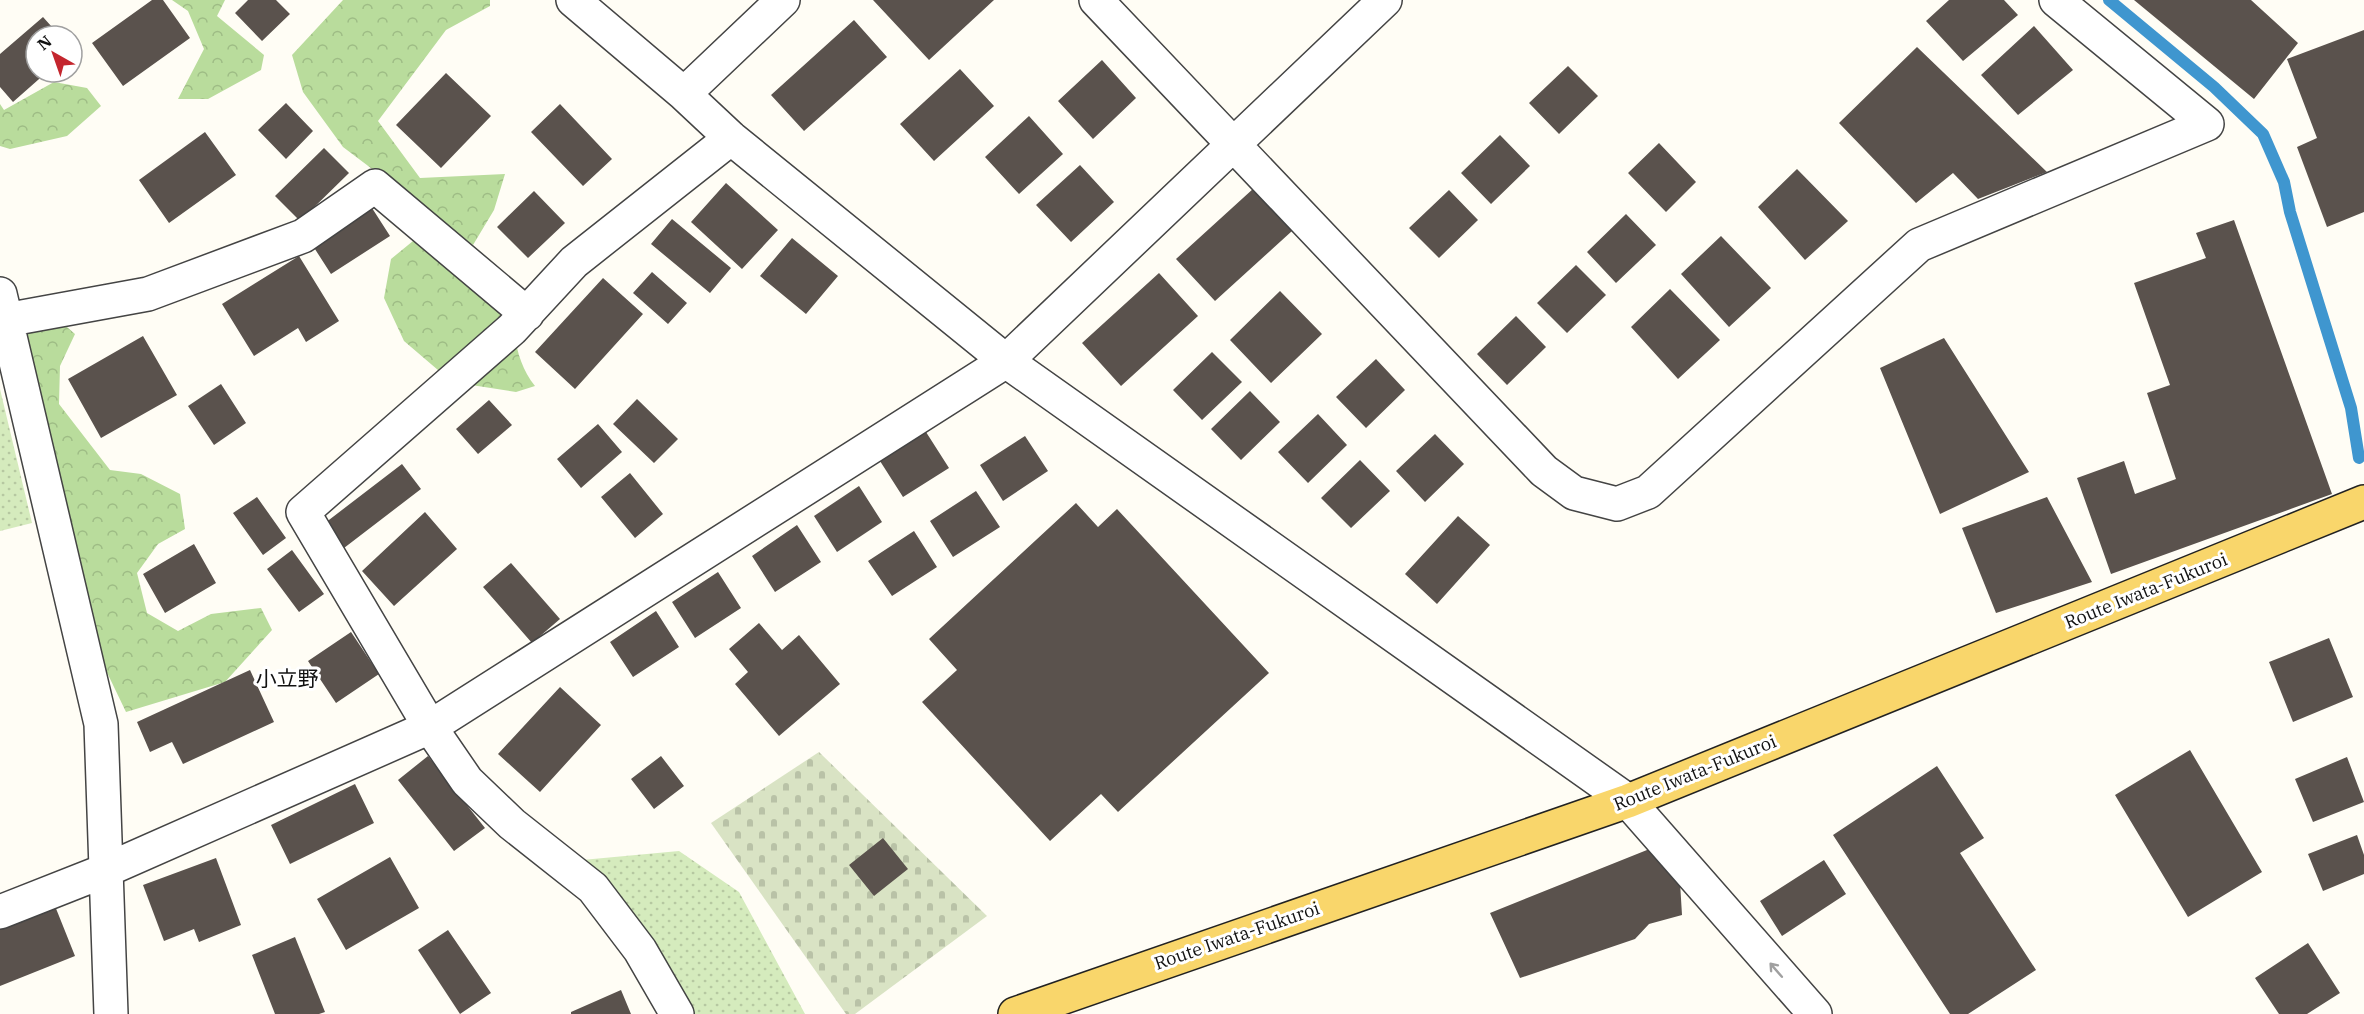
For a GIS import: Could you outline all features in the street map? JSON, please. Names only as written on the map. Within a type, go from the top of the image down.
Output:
[{"type":"main road","name":"Route Iwata-Fukuroi","points":[[1015,1014],[1628,801],[2364,502]]},
{"type":"street","points":[[573,0],[684,94],[731,138],[1006,361],[1628,801],[1815,1014]]},
{"type":"street","points":[[684,94],[783,0]]},
{"type":"street","points":[[1096,0],[1544,471],[1574,493],[1617,504],[1648,492],[1919,244],[2206,124],[2056,0]]},
{"type":"street","points":[[0,912],[104,871],[430,727],[1006,361],[1385,0]]},
{"type":"street","points":[[677,1014],[640,950],[592,888],[512,824],[467,781],[430,727],[303,512],[512,329],[574,262],[731,138]]},
{"type":"street","points":[[111,1014],[104,871],[101,724],[2,312],[148,294],[303,236],[375,186],[527,314]]},
{"type":"green space","points":[[172,0],[225,0],[217,16],[264,55],[261,70],[208,99],[178,99],[204,49],[188,11]]},
{"type":"green space","points":[[343,0],[490,0],[490,6],[446,30],[378,121],[420,178],[505,174],[494,210],[473,245],[343,147],[303,92],[292,55]]},
{"type":"green space","points":[[50,84],[87,88],[101,106],[67,136],[10,149],[0,146],[0,104],[4,110]]},
{"type":"green space","points":[[413,241],[445,244],[468,264],[511,277],[514,334],[517,348],[521,362],[535,386],[516,392],[452,382],[404,341],[384,298],[391,259]]},
{"type":"green space","points":[[60,321],[75,334],[60,366],[59,404],[110,470],[141,474],[180,494],[185,529],[158,544],[137,573],[147,613],[178,631],[211,614],[261,608],[272,630],[225,682],[126,712],[101,660],[19,328]]},
{"type":"green space","points":[[0,389],[32,523],[0,531]]},
{"type":"green space","points":[[819,752],[987,916],[855,1014],[846,1014],[711,823]]},
{"type":"green space","points":[[679,851],[739,892],[805,1014],[675,1014],[582,860]]},
{"type":"building","points":[[152,0],[163,0],[190,38],[123,86],[92,43]]},
{"type":"building","points":[[248,0],[276,0],[290,14],[262,41],[235,13]]},
{"type":"building","points":[[873,0],[994,0],[929,60]]},
{"type":"building","points":[[1949,0],[2004,0],[2018,15],[1963,61],[1926,21]]},
{"type":"building","points":[[2134,0],[2251,0],[2298,43],[2254,99]]},
{"type":"building","points":[[43,17],[49,24],[35,24]]},
{"type":"building","points":[[854,20],[887,57],[804,131],[771,95]]},
{"type":"building","points":[[2034,26],[2073,70],[2018,115],[1981,75]]},
{"type":"building","points":[[2364,30],[2364,212],[2327,227],[2297,147],[2317,138],[2287,59]]},
{"type":"building","points":[[24,33],[24,84],[33,84],[13,102],[0,87],[0,54]]},
{"type":"building","points":[[1917,47],[2047,172],[1978,199],[1953,173],[1916,203],[1839,123]]},
{"type":"building","points":[[1102,60],[1136,98],[1093,139],[1058,101]]},
{"type":"building","points":[[1568,66],[1598,96],[1559,134],[1529,103]]},
{"type":"building","points":[[960,69],[994,106],[934,161],[900,124]]},
{"type":"building","points":[[446,73],[491,116],[441,168],[396,125]]},
{"type":"building","points":[[286,103],[313,131],[286,159],[258,130]]},
{"type":"building","points":[[560,104],[612,159],[583,186],[531,132]]},
{"type":"building","points":[[1029,116],[1063,154],[1019,194],[985,157]]},
{"type":"building","points":[[205,132],[236,175],[169,223],[139,180]]},
{"type":"building","points":[[1500,135],[1530,166],[1491,204],[1461,173]]},
{"type":"building","points":[[1659,143],[1696,182],[1666,212],[1628,173]]},
{"type":"building","points":[[324,148],[349,173],[300,221],[275,196]]},
{"type":"building","points":[[1080,165],[1114,202],[1071,242],[1036,205]]},
{"type":"building","points":[[1797,169],[1848,221],[1805,260],[1758,207]]},
{"type":"building","points":[[726,183],[778,230],[742,269],[691,222]]},
{"type":"building","points":[[1254,188],[1292,231],[1215,301],[1176,259]]},
{"type":"building","points":[[1449,190],[1478,220],[1439,258],[1409,228]]},
{"type":"building","points":[[534,191],[565,223],[528,258],[497,227]]},
{"type":"building","points":[[372,208],[390,236],[331,274],[313,246]]},
{"type":"building","points":[[1626,214],[1656,245],[1616,283],[1587,252]]},
{"type":"building","points":[[672,219],[731,268],[710,293],[651,244]]},
{"type":"building","points":[[2234,220],[2332,494],[2111,574],[2077,478],[2124,461],[2135,494],[2176,479],[2147,393],[2170,385],[2134,283],[2206,258],[2196,233]]},
{"type":"building","points":[[1721,236],[1771,288],[1729,327],[1681,274]]},
{"type":"building","points":[[792,238],[838,276],[806,314],[760,276]]},
{"type":"building","points":[[299,256],[339,321],[306,342],[298,328],[254,356],[222,304]]},
{"type":"building","points":[[1576,265],[1606,295],[1567,333],[1537,303]]},
{"type":"building","points":[[652,272],[687,303],[668,324],[633,293]]},
{"type":"building","points":[[1159,273],[1198,316],[1121,386],[1082,343]]},
{"type":"building","points":[[603,278],[643,314],[575,389],[535,352]]},
{"type":"building","points":[[1670,289],[1720,340],[1678,379],[1631,327]]},
{"type":"building","points":[[1280,291],[1322,334],[1271,383],[1230,340]]},
{"type":"building","points":[[1516,316],[1546,347],[1507,385],[1477,354]]},
{"type":"building","points":[[143,336],[177,395],[101,438],[68,379]]},
{"type":"building","points":[[1944,338],[2029,472],[1940,514],[1880,368]]},
{"type":"building","points":[[1212,352],[1242,382],[1202,420],[1173,390]]},
{"type":"building","points":[[1376,359],[1405,390],[1366,428],[1336,397]]},
{"type":"building","points":[[221,384],[246,423],[214,445],[188,406]]},
{"type":"building","points":[[1250,391],[1280,422],[1241,460],[1211,429]]},
{"type":"building","points":[[637,399],[678,439],[654,463],[613,424]]},
{"type":"building","points":[[489,400],[512,425],[478,454],[456,429]]},
{"type":"building","points":[[1318,414],[1347,445],[1308,483],[1278,452]]},
{"type":"building","points":[[598,424],[622,452],[581,488],[557,459]]},
{"type":"building","points":[[926,432],[949,468],[903,497],[880,461]]},
{"type":"building","points":[[1435,434],[1464,464],[1425,502],[1396,471]]},
{"type":"building","points":[[1025,436],[1048,471],[1003,501],[980,465]]},
{"type":"building","points":[[1360,460],[1390,491],[1351,528],[1321,498]]},
{"type":"building","points":[[402,464],[421,489],[344,548],[325,523]]},
{"type":"building","points":[[630,473],[663,514],[635,538],[601,497]]},
{"type":"building","points":[[859,486],[882,522],[837,552],[814,516]]},
{"type":"building","points":[[976,491],[1000,527],[953,557],[930,521]]},
{"type":"building","points":[[257,497],[286,538],[263,555],[233,513]]},
{"type":"building","points":[[2047,497],[2092,582],[1996,613],[1962,528]]},
{"type":"building","points":[[1076,503],[1098,527],[1117,509],[1269,673],[1118,812],[1101,794],[1050,841],[922,702],[957,670],[929,639]]},
{"type":"building","points":[[425,512],[457,549],[394,606],[362,571]]},
{"type":"building","points":[[1458,516],[1490,545],[1437,604],[1405,574]]},
{"type":"building","points":[[797,525],[821,562],[775,592],[752,556]]},
{"type":"building","points":[[914,531],[937,567],[892,596],[868,561]]},
{"type":"building","points":[[194,544],[216,583],[165,613],[143,574]]},
{"type":"building","points":[[292,550],[324,594],[299,612],[267,569]]},
{"type":"building","points":[[511,563],[560,619],[532,643],[483,587]]},
{"type":"building","points":[[718,572],[741,608],[695,638],[672,602]]},
{"type":"building","points":[[656,611],[679,647],[633,677],[610,642]]},
{"type":"building","points":[[759,623],[782,650],[799,635],[840,684],[779,736],[735,684],[748,672],[729,649]]},
{"type":"building","points":[[351,632],[379,674],[336,703],[308,661]]},
{"type":"building","points":[[2329,638],[2353,697],[2293,722],[2269,662]]},
{"type":"building","points":[[250,670],[274,722],[183,764],[172,742],[150,752],[137,722]]},
{"type":"building","points":[[560,687],[601,725],[540,792],[498,754]]},
{"type":"building","points":[[2190,750],[2262,872],[2188,917],[2115,795]]},
{"type":"building","points":[[428,756],[485,828],[454,851],[398,780]]},
{"type":"building","points":[[661,756],[684,786],[654,809],[631,779]]},
{"type":"building","points":[[2347,757],[2364,802],[2313,822],[2295,779]]},
{"type":"building","points":[[1937,766],[1984,838],[1960,853],[2036,970],[1968,1014],[1950,1014],[1833,835]]},
{"type":"building","points":[[355,784],[374,823],[290,864],[271,825]]},
{"type":"building","points":[[2357,835],[2364,855],[2364,874],[2323,891],[2308,854]]},
{"type":"building","points":[[883,838],[908,869],[874,896],[849,865]]},
{"type":"building","points":[[1652,848],[1680,882],[1682,915],[1649,924],[1635,939],[1520,978],[1490,913]]},
{"type":"building","points":[[390,857],[419,908],[346,950],[317,899]]},
{"type":"building","points":[[216,858],[241,925],[199,942],[194,929],[164,941],[143,885]]},
{"type":"building","points":[[1824,860],[1846,894],[1782,936],[1760,901]]},
{"type":"building","points":[[55,906],[75,956],[0,986],[0,928]]},
{"type":"building","points":[[448,930],[491,993],[460,1014],[418,950]]},
{"type":"building","points":[[295,937],[325,1012],[275,1014],[252,955]]},
{"type":"building","points":[[2308,943],[2340,993],[2307,1014],[2279,1014],[2255,978]]},
{"type":"building","points":[[621,990],[631,1014],[571,1014],[571,1012]]},
{"type":"waterway","points":[[2109,0],[2214,87],[2263,134],[2284,182],[2290,212],[2351,408],[2359,458]]},
{"type":"district","name":"小立野","points":[[287,679]]}]
